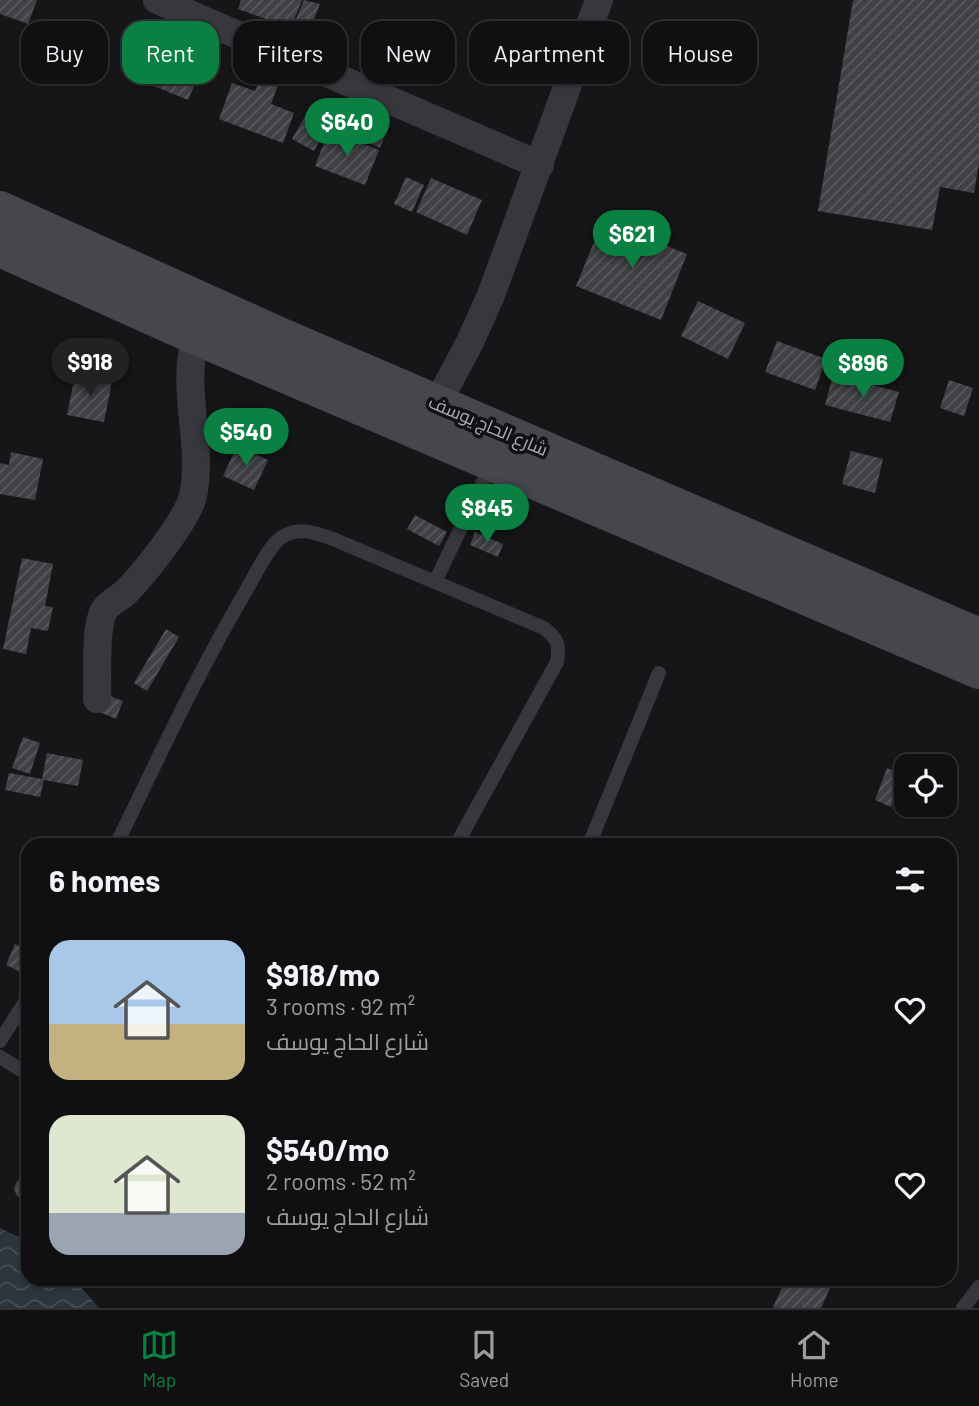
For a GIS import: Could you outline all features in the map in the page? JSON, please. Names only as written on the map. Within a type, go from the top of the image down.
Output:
[{"type":"main road","name":"شارع الحاج يوسف","points":[[0,210],[437,404],[979,637]]},
{"type":"main road","name":"شارع الحاج يوسف","points":[[0,248],[196,336],[979,670]]},
{"type":"street","points":[[157,0],[540,165]]},
{"type":"street","points":[[437,404],[492,295],[599,0]]},
{"type":"street","points":[[97,699],[98,633],[105,609],[127,591],[180,524],[192,498],[196,460],[189,379],[190,356],[196,336]]},
{"type":"lane","points":[[435,582],[492,463]]},
{"type":"lane","points":[[119,838],[211,650],[263,561],[281,537],[296,531],[314,532],[544,628],[556,637],[560,648],[557,662],[460,838]]},
{"type":"lane","points":[[592,838],[659,673]]},
{"type":"lane","points":[[0,1041],[21,1008]]},
{"type":"lane","points":[[0,1057],[21,1070]]},
{"type":"lane","points":[[963,1308],[979,1287]]},
{"type":"water","points":[[0,1228],[21,1238],[21,1286],[80,1286],[99,1308],[0,1308]]},
{"type":"building","points":[[0,0],[37,0],[29,21],[21,22],[0,14]]},
{"type":"building","points":[[241,0],[302,0],[294,21],[271,21],[238,9]]},
{"type":"building","points":[[304,0],[320,4],[313,21],[295,21]]},
{"type":"building","points":[[853,0],[979,0],[979,163],[974,193],[940,187],[932,230],[818,211]]},
{"type":"building","points":[[232,83],[255,91],[258,84],[278,84],[271,104],[294,113],[283,143],[219,119]]},
{"type":"building","points":[[149,84],[195,84],[188,100]]},
{"type":"building","points":[[308,111],[330,123],[314,151],[292,139]]},
{"type":"building","points":[[356,114],[388,129],[380,148],[347,133]]},
{"type":"building","points":[[329,130],[379,150],[365,185],[315,166]]},
{"type":"building","points":[[406,177],[424,185],[412,212],[394,204]]},
{"type":"building","points":[[431,178],[482,200],[467,235],[416,212]]},
{"type":"building","points":[[603,220],[687,254],[661,320],[576,286]]},
{"type":"building","points":[[698,301],[745,323],[728,359],[681,336]]},
{"type":"building","points":[[777,341],[826,359],[815,390],[765,372]]},
{"type":"building","points":[[75,375],[112,382],[104,422],[67,415]]},
{"type":"building","points":[[832,379],[853,384],[854,380],[899,392],[890,422],[825,405]]},
{"type":"building","points":[[949,380],[973,388],[964,416],[940,408]]},
{"type":"building","points":[[237,446],[268,460],[254,490],[223,476]]},
{"type":"building","points":[[851,451],[883,459],[875,493],[842,484]]},
{"type":"building","points":[[11,452],[43,459],[35,500],[0,494],[0,463],[9,465]]},
{"type":"building","points":[[415,515],[447,532],[439,546],[407,529]]},
{"type":"building","points":[[475,532],[503,544],[498,557],[470,545]]},
{"type":"building","points":[[22,558],[53,564],[45,606],[53,607],[48,631],[31,628],[26,654],[3,649]]},
{"type":"building","points":[[166,629],[179,637],[147,691],[134,683]]},
{"type":"building","points":[[104,694],[123,701],[116,719],[97,711]]},
{"type":"building","points":[[23,737],[40,743],[30,774],[12,768]]},
{"type":"building","points":[[47,753],[83,760],[78,786],[44,780],[40,797],[5,790],[9,773],[42,779]]},
{"type":"building","points":[[887,768],[894,771],[894,800],[891,807],[875,800]]},
{"type":"building","points":[[15,944],[21,947],[21,972],[6,965]]},
{"type":"building","points":[[21,1178],[21,1198],[14,1189]]},
{"type":"building","points":[[783,1286],[831,1286],[821,1308],[773,1307]]}]
